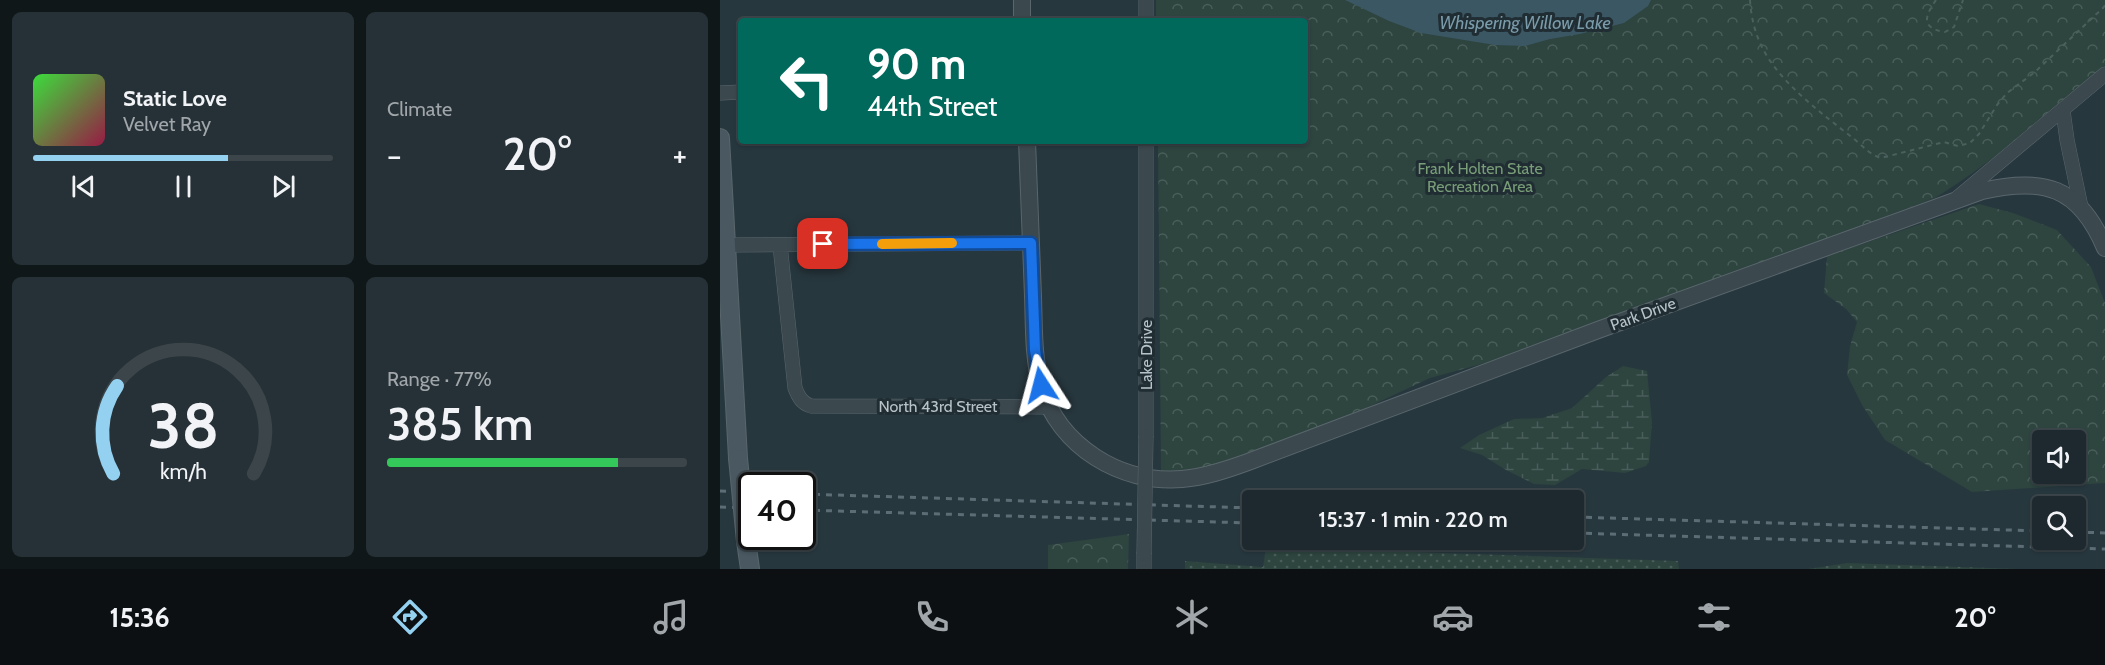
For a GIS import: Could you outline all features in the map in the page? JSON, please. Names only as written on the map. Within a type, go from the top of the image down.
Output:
[{"type":"main road","points":[[720,138],[738,458],[750,569]]},
{"type":"street","points":[[1022,0],[1022,18]]},
{"type":"street","points":[[1146,0],[1146,18]]},
{"type":"street","name":"Park Drive","points":[[1050,407],[1067,432],[1090,453],[1114,468],[1144,477],[1193,478],[1248,462],[1598,330],[1954,200],[2105,74]]},
{"type":"street","points":[[720,93],[738,92]]},
{"type":"street","points":[[2063,111],[2081,207]]},
{"type":"street","points":[[1027,144],[1035,350],[1041,385],[1050,407]]},
{"type":"street","name":"Lake Drive","points":[[1144,569],[1146,144]]},
{"type":"street","points":[[1954,200],[1982,191],[2019,185],[2057,190],[2081,207],[2100,235],[2105,248]]},
{"type":"street","points":[[726,245],[1031,243]]},
{"type":"street","name":"North 43rd Street","points":[[780,245],[795,388],[805,404],[812,406],[1050,407]]},
{"type":"path","points":[[1750,0],[1757,34],[1764,50],[1777,68],[1797,92],[1870,153],[1881,158],[1944,142],[1958,146],[1970,143],[1983,129],[2007,93],[2034,72],[2105,6]]},
{"type":"path","points":[[1936,0],[1927,13],[1927,21],[1931,27],[1945,32],[1954,27],[1963,0]]},
{"type":"green space","name":"Frank Holten State Recreation Area","points":[[1156,0],[2105,0],[2105,65],[2023,135],[1980,168],[1935,198],[1511,356],[1430,378],[1364,409],[1205,469],[1178,472],[1161,471],[1158,144],[1308,144],[1308,18],[1156,18]]},
{"type":"green space","points":[[1979,204],[2013,213],[2057,230],[2091,267],[2105,303],[2105,483],[1972,492],[1885,440],[1862,405],[1847,375],[1850,346],[1857,322],[1846,309],[1824,293],[1827,256]]},
{"type":"green space","points":[[1623,366],[1647,371],[1652,422],[1649,462],[1646,466],[1625,473],[1582,469],[1555,485],[1534,484],[1482,455],[1460,448],[1479,435],[1514,419],[1542,418],[1572,408],[1606,377]]},
{"type":"green space","points":[[1129,534],[1128,569],[1048,569],[1048,545]]},
{"type":"green space","points":[[1266,550],[1354,550],[1678,561],[1679,569],[1185,569],[1185,561],[1263,567]]},
{"type":"green space","points":[[1847,563],[2018,569],[1808,569]]},
{"type":"water","name":"Whispering Willow Lake","points":[[1345,0],[1651,0],[1648,6],[1624,23],[1525,46],[1495,45],[1421,33]]},
{"type":"railway","points":[[720,491],[738,492]]},
{"type":"railway","points":[[816,494],[1242,508]]},
{"type":"railway","points":[[720,507],[738,508]]},
{"type":"railway","points":[[816,510],[1242,523]]},
{"type":"railway","points":[[1584,517],[2032,531]]},
{"type":"railway","points":[[2086,532],[2105,533]]},
{"type":"railway","points":[[1584,533],[2105,549]]},
{"type":"slow traffic","points":[[882,244],[952,243]]},
{"type":"route","points":[[823,244],[1031,243],[1035,350],[1041,385]]}]
